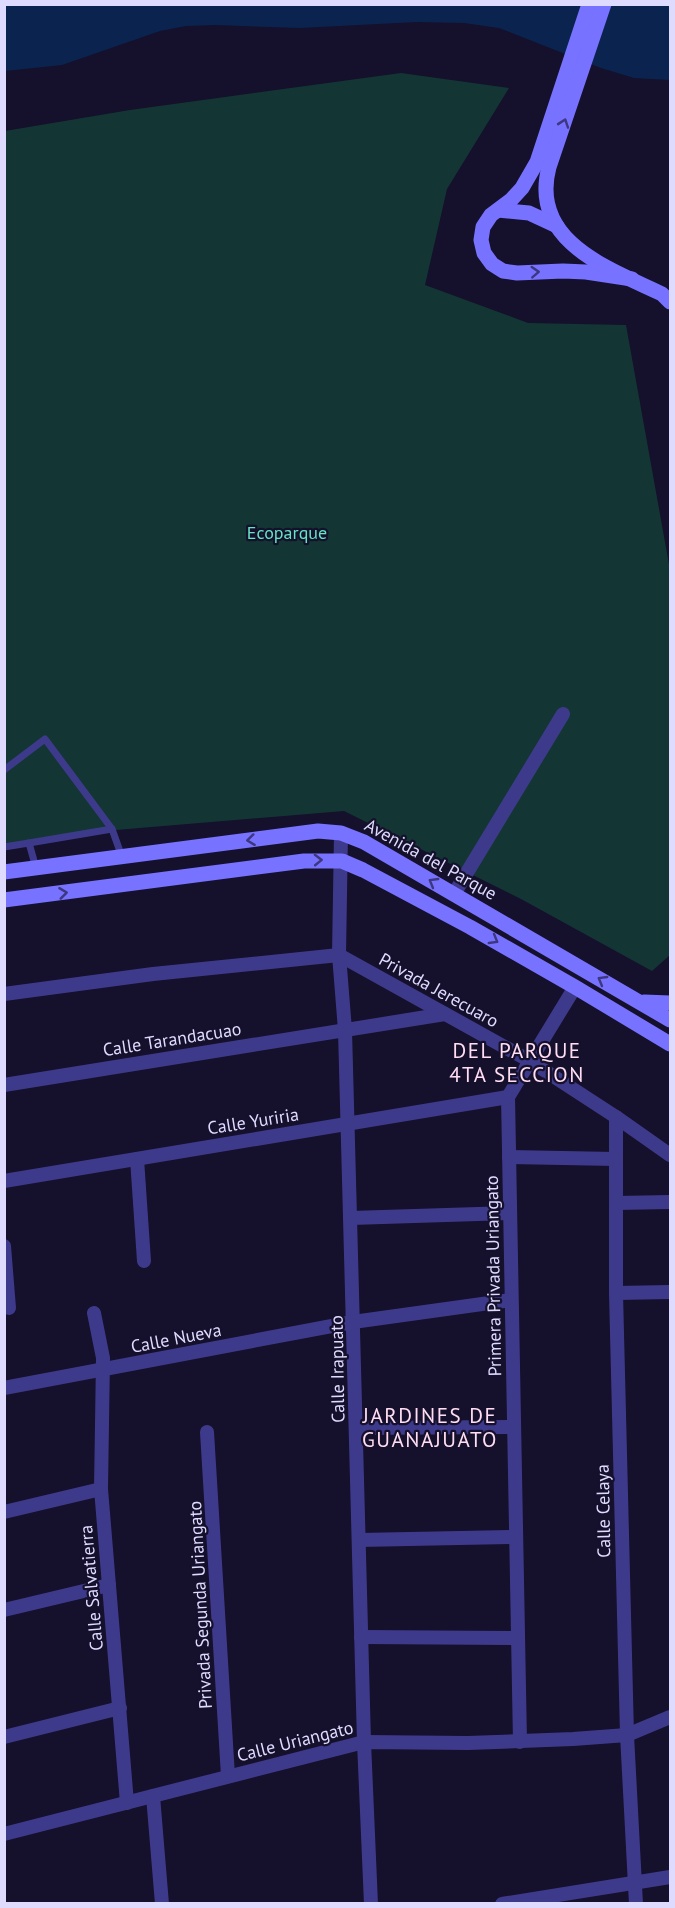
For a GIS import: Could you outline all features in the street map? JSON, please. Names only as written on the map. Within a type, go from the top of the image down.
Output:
[{"type":"street","points":[[590,4],[541,151],[538,176],[556,226],[573,246],[598,263],[662,294],[670,302]]},
{"type":"street","points":[[604,4],[538,176],[491,215],[483,226],[481,240],[484,253],[492,264],[503,271],[517,273],[563,271],[632,279]]},
{"type":"street","points":[[498,210],[529,213],[556,226]]},
{"type":"street","points":[[563,271],[571,259],[573,246]]},
{"type":"street","points":[[454,894],[563,714]]},
{"type":"street","name":"Avenida del Parque","points":[[4,872],[318,831],[341,833],[364,842],[670,1020]]},
{"type":"street","name":"Calle Irapuato","points":[[341,833],[339,955],[345,1030],[364,1742],[371,1904]]},
{"type":"street","points":[[4,900],[304,861],[342,861],[460,922],[670,1044]]},
{"type":"street","points":[[4,994],[153,974],[339,955]]},
{"type":"street","name":"Privada Jerecuaro","points":[[339,955],[530,1061],[670,1155]]},
{"type":"street","points":[[508,1097],[575,987]]},
{"type":"street","points":[[638,1001],[670,1003]]},
{"type":"street","name":"Calle Tarandacuao","points":[[4,1085],[445,1014]]},
{"type":"street","name":"Calle Yuriria","points":[[4,1181],[508,1097]]},
{"type":"street","name":"Primera Privada Uriangato","points":[[508,1097],[520,1742]]},
{"type":"street","name":"Calle Celaya","points":[[616,1117],[616,1293],[627,1735],[636,1904]]},
{"type":"street","points":[[509,1157],[616,1160]]},
{"type":"street","points":[[137,1159],[144,1261]]},
{"type":"street","points":[[616,1203],[670,1202]]},
{"type":"street","points":[[351,1218],[510,1213]]},
{"type":"street","points":[[4,1246],[9,1308]]},
{"type":"street","points":[[616,1293],[670,1292]]},
{"type":"street","name":"Calle Nueva","points":[[4,1388],[353,1322],[512,1300]]},
{"type":"street","name":"Calle Salvatierra","points":[[94,1313],[104,1369],[101,1489],[126,1803]]},
{"type":"street","points":[[356,1428],[514,1428]]},
{"type":"street","name":"Privada Segunda Uriangato","points":[[207,1432],[228,1776]]},
{"type":"street","points":[[4,1512],[101,1489]]},
{"type":"street","points":[[359,1540],[516,1537]]},
{"type":"street","points":[[4,1610],[109,1585]]},
{"type":"street","points":[[361,1636],[518,1638]]},
{"type":"street","points":[[4,1737],[120,1708]]},
{"type":"street","name":"Calle Uriangato","points":[[4,1834],[364,1742],[520,1742],[627,1735],[670,1717]]},
{"type":"street","points":[[153,1796],[162,1904]]},
{"type":"street","points":[[502,1904],[670,1877]]},
{"type":"lane","points":[[4,770],[45,739],[112,829],[122,857]]},
{"type":"lane","points":[[4,847],[112,829]]},
{"type":"lane","points":[[29,843],[36,868]]},
{"type":"green space","name":"Ecoparque","points":[[401,73],[509,88],[447,189],[425,285],[528,323],[626,325],[670,570],[670,955],[652,971],[521,899],[344,811],[80,833],[5,844],[5,131],[130,110]]},
{"type":"water","points":[[5,5],[670,5],[670,80],[634,78],[601,68],[499,28],[464,23],[417,22],[300,28],[186,26],[160,31],[62,65],[5,71]]},
{"type":"district","name":"DEL PARQUE 4TA SECCION","points":[[517,1062]]},
{"type":"district","name":"JARDINES DE GUANAJUATO","points":[[430,1427]]}]
